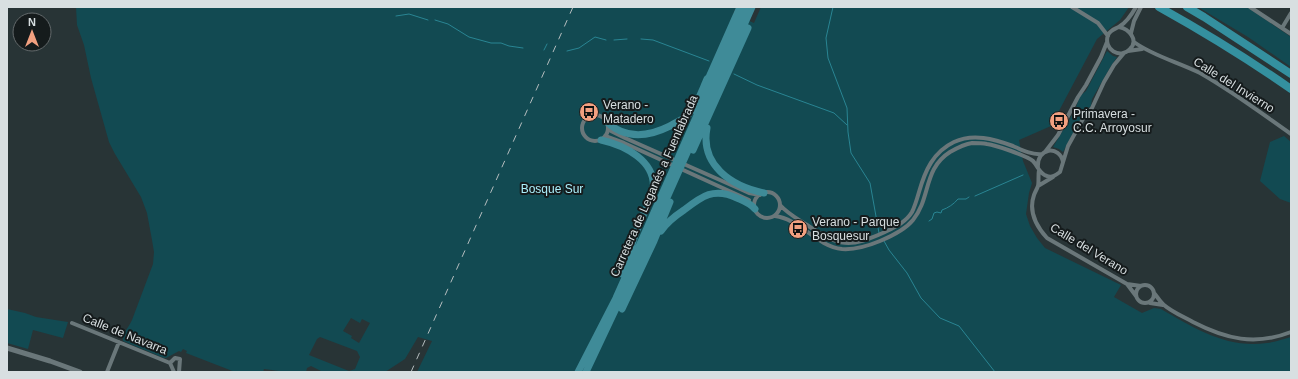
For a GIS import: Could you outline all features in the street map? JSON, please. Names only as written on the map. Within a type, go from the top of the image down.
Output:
[{"type":"highway","points":[[608,125],[627,134],[644,136],[663,129],[684,118],[692,110],[740,7]]},
{"type":"highway","name":"Carretera de Leganés a Fuenlabrada","points":[[578,372],[616,298],[674,176],[746,7]]},
{"type":"highway","name":"Carretera de Leganés a Fuenlabrada","points":[[684,153],[752,7]]},
{"type":"highway","points":[[684,153],[710,114],[757,7]]},
{"type":"highway","points":[[1159,7],[1205,33],[1291,89]]},
{"type":"highway","points":[[1188,7],[1291,74]]},
{"type":"highway","points":[[684,153],[723,44]]},
{"type":"highway","points":[[710,114],[705,136],[708,155],[713,165],[722,174],[762,194]]},
{"type":"highway","points":[[603,138],[638,156],[650,171],[653,181],[653,190],[638,226],[622,274]]},
{"type":"highway","points":[[578,372],[622,274],[674,176]]},
{"type":"highway","points":[[600,343],[628,296],[654,240],[674,176]]},
{"type":"highway","points":[[586,372],[674,176]]},
{"type":"highway","points":[[654,240],[670,220],[705,195],[720,192],[755,207]]},
{"type":"street","points":[[1072,7],[1086,14],[1101,25],[1113,29]]},
{"type":"street","points":[[1038,169],[1037,160],[1058,135],[1078,96],[1086,86],[1102,57],[1108,36],[1113,29],[1119,27],[1141,7]]},
{"type":"street","points":[[1250,7],[1291,34]]},
{"type":"street","points":[[1136,10],[1131,33],[1134,42],[1142,49]]},
{"type":"street","points":[[1282,28],[1291,13]]},
{"type":"street","points":[[1101,25],[1108,36]]},
{"type":"street","points":[[1119,27],[1126,29],[1131,33]]},
{"type":"street","points":[[1107,42],[1112,51],[1116,53],[1142,49]]},
{"type":"street","points":[[1038,186],[1060,172],[1068,146],[1084,117],[1092,108],[1104,82],[1114,66],[1131,48],[1134,42]]},
{"type":"street","name":"Calle del Invierno","points":[[1142,49],[1180,64],[1209,78],[1291,134]]},
{"type":"street","points":[[775,216],[778,212],[780,201],[772,193],[749,193],[625,138],[611,131],[600,115],[593,114],[587,117],[583,122],[582,127],[584,135],[588,139],[593,141],[603,138],[624,142],[749,200],[761,216],[767,218],[775,216],[786,219],[818,240],[833,247],[849,249],[867,246],[895,234],[907,226],[916,214],[934,166],[940,159],[958,148],[973,143],[988,144],[1032,160],[1043,175],[1048,177],[1054,176]]},
{"type":"street","points":[[603,138],[608,125]]},
{"type":"street","points":[[780,205],[790,214],[829,239],[845,243],[857,243],[905,221],[911,213],[929,164],[935,155],[954,142],[970,138],[990,138],[1036,154],[1052,151],[1058,153],[1062,158],[1063,164]]},
{"type":"street","name":"Calle del Verano","points":[[1038,169],[1038,186],[1034,195],[1032,213],[1034,221],[1039,229],[1047,238],[1127,284]]},
{"type":"street","points":[[755,207],[757,198],[762,194]]},
{"type":"street","points":[[1127,284],[1141,286],[1145,285],[1151,287],[1164,305],[1212,332],[1224,336],[1253,340],[1284,335],[1291,332]]},
{"type":"street","points":[[1127,284],[1140,302],[1145,304],[1150,303],[1164,305]]},
{"type":"street","points":[[1136,296],[1136,291],[1141,286]]},
{"type":"street","points":[[1150,303],[1154,297],[1154,293]]},
{"type":"street","name":"Calle de Navarra","points":[[72,323],[170,363],[174,372]]},
{"type":"street","points":[[107,372],[119,342]]},
{"type":"street","points":[[7,348],[80,372]]},
{"type":"street","name":"Calle de Navarra","points":[[170,363],[175,358],[180,359],[179,372]]},
{"type":"green space","name":"Bosque Sur","points":[[76,7],[736,7],[733,14],[754,23],[761,7],[1129,7],[1120,20],[1097,39],[1051,126],[1019,140],[1023,161],[1032,183],[1026,214],[1030,226],[1045,248],[1121,285],[1114,297],[1142,313],[1154,308],[1161,309],[1198,330],[1238,343],[1267,343],[1291,337],[1291,372],[417,372],[432,341],[418,337],[405,359],[385,372],[323,372],[311,366],[307,368],[306,372],[287,372],[264,369],[263,372],[235,372],[186,353],[187,351],[183,349],[181,352],[179,351],[164,358],[123,341],[124,335],[132,320],[153,264],[154,252],[147,213],[141,197],[109,142],[91,78],[84,45],[77,25]],"holes":[[[351,318],[360,323],[362,319],[370,323],[359,343],[351,338],[352,336],[343,331]],[[320,337],[357,351],[360,357],[355,369],[349,371],[309,355],[317,339]]]},
{"type":"green space","points":[[1198,7],[1247,7],[1291,37],[1291,67],[1248,37]]},
{"type":"green space","points":[[1107,51],[1113,56],[1117,57],[1092,99],[1091,106],[1085,111],[1063,152],[1053,147],[1075,110],[1080,96],[1086,91]]},
{"type":"green space","points":[[1284,136],[1291,142],[1291,203],[1280,199],[1260,181],[1270,142]]},
{"type":"green space","points":[[7,309],[36,317],[68,322],[63,338],[33,330],[28,349],[7,343]]},
{"type":"waterway","points":[[833,7],[826,38],[828,58],[847,108],[851,153],[870,183],[879,233]]},
{"type":"waterway","points":[[396,16],[409,14],[428,20]]},
{"type":"waterway","points":[[435,20],[448,24],[469,37],[491,43],[501,43],[523,48]]},
{"type":"waterway","points":[[567,51],[579,48],[595,37],[606,40]]},
{"type":"waterway","points":[[614,40],[627,39]]},
{"type":"waterway","points":[[641,39],[653,40],[709,61]]},
{"type":"waterway","points":[[544,50],[547,44]]},
{"type":"waterway","points":[[734,74],[757,85],[834,113],[847,125]]},
{"type":"waterway","points":[[975,196],[1023,175]]},
{"type":"waterway","points":[[929,221],[932,219],[934,213],[941,213],[942,210],[951,206],[958,199],[966,199],[969,197]]},
{"type":"waterway","points":[[884,241],[907,273],[921,298],[940,318],[959,326],[995,372]]},
{"type":"railway","points":[[411,372],[573,7]]},
{"type":"place","name":"Verano - Matadero","points":[[589,112]]},
{"type":"place","name":"Primavera - C.C. Arroyosur","points":[[1059,121]]},
{"type":"place","name":"Verano - Parque Bosquesur","points":[[798,229]]}]
